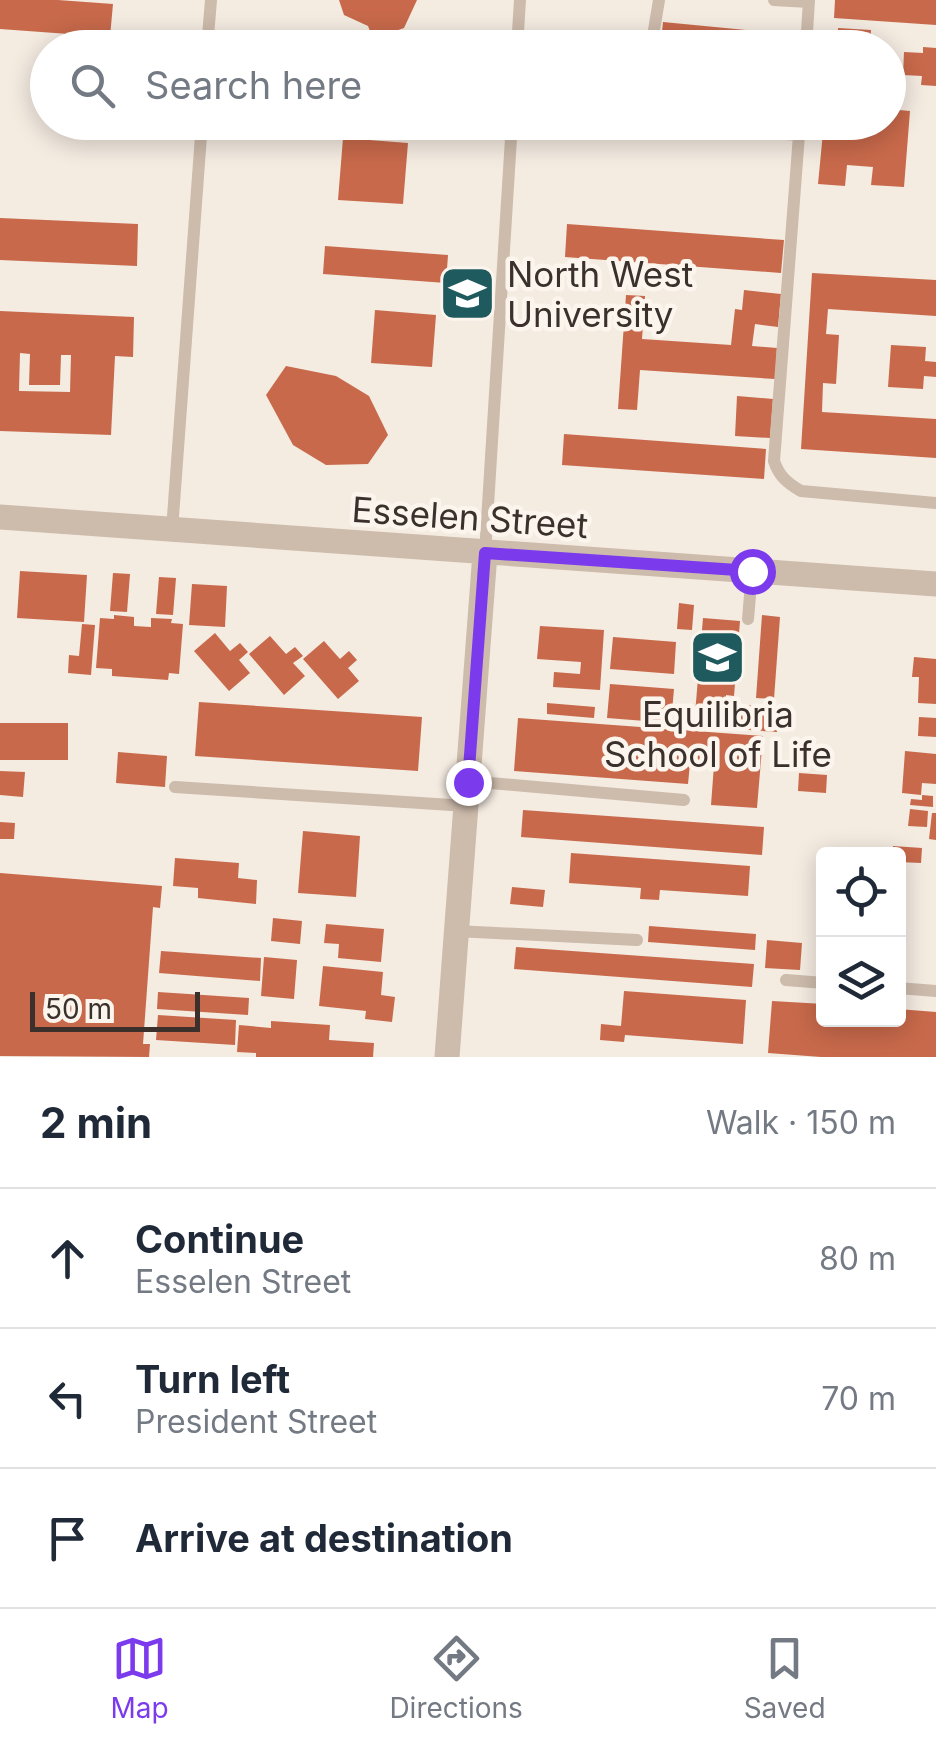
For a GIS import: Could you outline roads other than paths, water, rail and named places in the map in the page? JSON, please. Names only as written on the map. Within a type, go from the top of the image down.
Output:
[{"type":"street","name":"Esselen Street","points":[[0,517],[936,584]]},
{"type":"street","points":[[447,1057],[485,553]]},
{"type":"lane","points":[[208,30],[211,0]]},
{"type":"lane","points":[[518,30],[520,0]]},
{"type":"lane","points":[[654,30],[660,0]]},
{"type":"lane","points":[[774,0],[809,1],[807,30]]},
{"type":"lane","points":[[172,530],[201,140]]},
{"type":"lane","points":[[485,553],[511,140]]},
{"type":"lane","points":[[799,140],[774,461],[778,473],[801,491],[936,502]]},
{"type":"lane","points":[[748,619],[752,571]]},
{"type":"lane","points":[[174,787],[684,800]]},
{"type":"lane","points":[[456,931],[637,940]]},
{"type":"lane","points":[[786,980],[816,982]]},
{"type":"lane","points":[[906,989],[936,991]]},
{"type":"place","name":"North West University","points":[[468,294]]},
{"type":"place","name":"Equilibria School of Life","points":[[718,658]]}]
